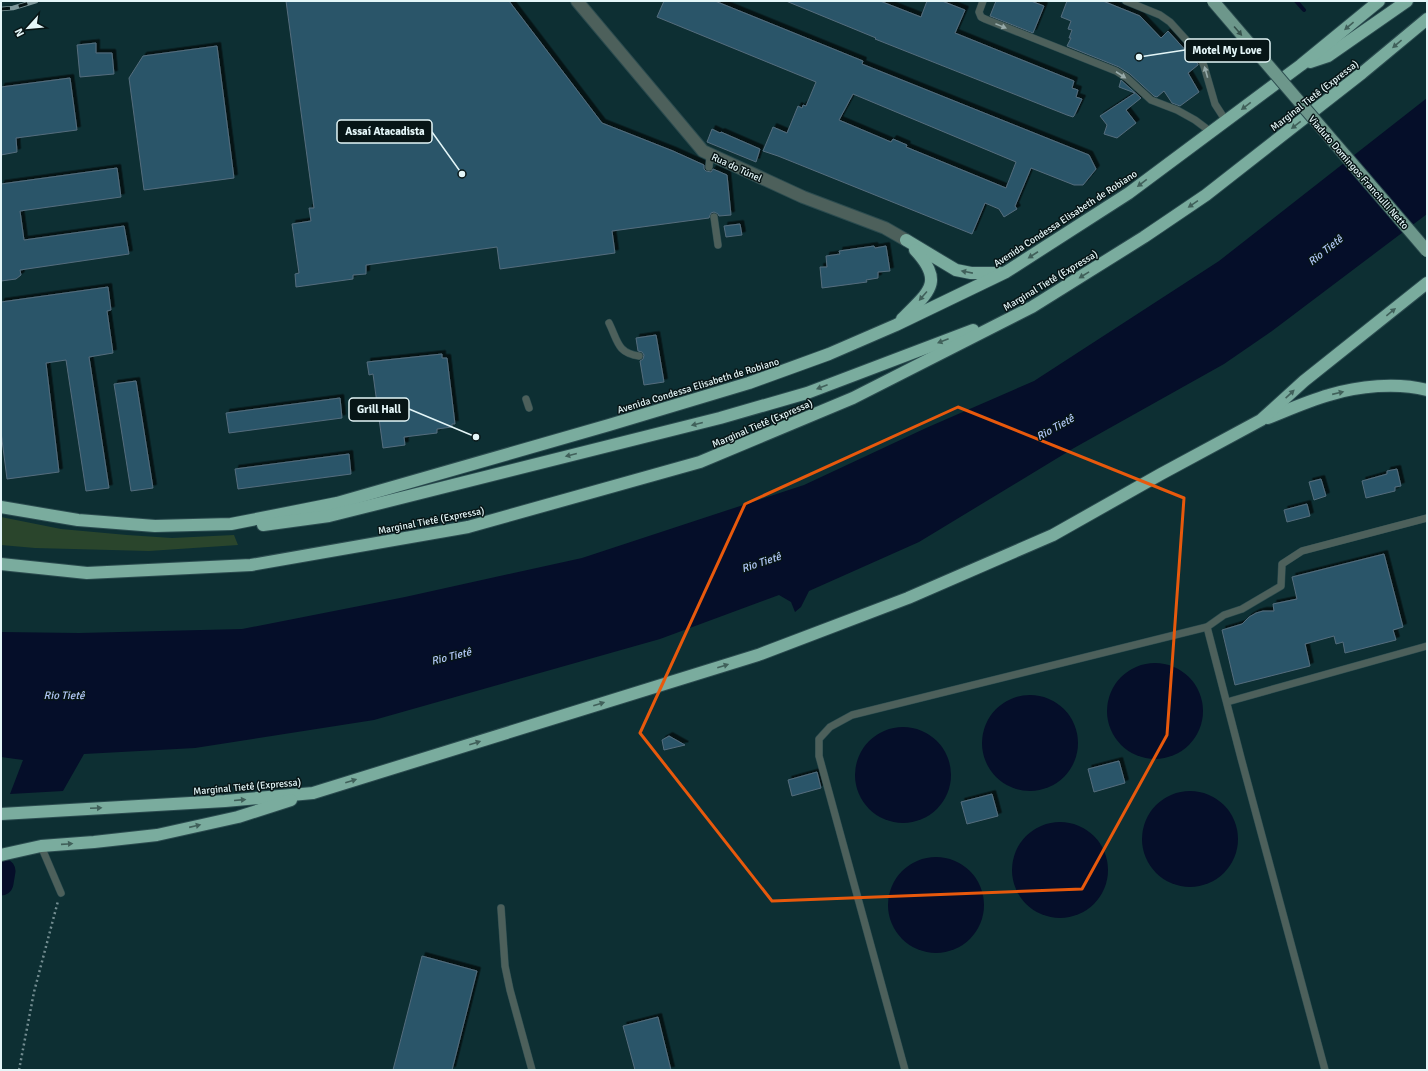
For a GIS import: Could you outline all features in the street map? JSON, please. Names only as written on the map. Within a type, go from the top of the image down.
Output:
[{"type":"highway","name":"Avenida Condessa Elisabeth de Robiano","points":[[1,507],[78,520],[132,525],[155,526],[231,524],[338,503],[734,388],[829,354],[896,325],[1006,272],[1129,193],[1301,65],[1379,1]]},
{"type":"highway","points":[[1301,65],[1328,56],[1407,1]]},
{"type":"highway","name":"Marginal Tietê (Expressa)","points":[[1,564],[87,573],[251,565],[468,527],[700,462],[853,398],[1032,307],[1144,237],[1206,194],[1362,74],[1427,19]]},
{"type":"highway","points":[[906,240],[956,270],[971,274],[1006,272]]},
{"type":"highway","points":[[896,325],[926,294],[932,279],[930,268],[926,262],[906,240]]},
{"type":"highway","name":"Marginal Tietê (Expressa)","points":[[1,814],[225,801],[313,793],[758,655],[908,598],[1053,535],[1161,474],[1262,420],[1304,381],[1427,283]]},
{"type":"highway","points":[[231,524],[267,525],[329,516],[720,418],[807,393],[1032,307]]},
{"type":"highway","points":[[1262,420],[1329,395],[1356,389],[1396,385],[1427,390]]},
{"type":"highway","points":[[1,855],[41,846],[156,835],[238,817],[313,793]]},
{"type":"main road","name":"Viaduto Domingos Franciulli Netto","points":[[1213,1],[1427,251]]},
{"type":"street","name":"Rua do Túnel","points":[[577,1],[710,161],[885,228],[906,240]]},
{"type":"lane","points":[[984,1],[979,12],[985,19],[1116,71],[1127,78],[1151,100],[1177,110],[1195,120],[1211,132]]},
{"type":"lane","points":[[1126,1],[1160,15],[1170,22],[1199,54],[1215,104],[1226,121]]},
{"type":"lane","points":[[714,217],[718,245]]},
{"type":"lane","points":[[610,323],[622,350],[629,355],[639,356]]},
{"type":"lane","points":[[526,399],[529,408]]},
{"type":"lane","points":[[905,1070],[819,756],[819,739],[830,727],[852,715],[1208,627],[1224,615],[1242,609],[1281,586],[1282,564],[1302,551],[1427,518]]},
{"type":"lane","points":[[1208,627],[1325,1070]]},
{"type":"lane","points":[[1227,702],[1427,646]]},
{"type":"lane","points":[[41,846],[61,893]]},
{"type":"lane","points":[[502,908],[505,966],[532,1070]]},
{"type":"path","points":[[19,1070],[34,992],[61,893]]},
{"type":"highlighted area","points":[[958,407],[1184,498],[1167,735],[1082,889],[772,901],[640,733],[745,504]]},
{"type":"green space","points":[[1,517],[61,529],[127,535],[172,538],[234,535],[238,545],[149,551],[35,548],[1,545]]},
{"type":"water","name":"Rio Tietê","points":[[1427,98],[1427,214],[1272,331],[1224,364],[1074,448],[919,542],[809,591],[801,607],[795,612],[791,602],[779,595],[660,639],[374,720],[195,748],[84,754],[63,791],[10,794],[23,760],[1,757],[1,632],[79,633],[242,629],[405,597],[582,558],[804,485],[926,428],[1034,381],[1219,261]]},
{"type":"water","points":[[1155,663],[1173,666],[1189,677],[1200,693],[1203,711],[1200,729],[1189,745],[1173,756],[1155,759],[1137,756],[1121,745],[1110,729],[1107,711],[1110,693],[1121,677],[1137,666]]},
{"type":"water","points":[[1030,695],[1048,698],[1064,709],[1075,725],[1078,743],[1075,761],[1064,777],[1048,788],[1030,791],[1012,788],[996,777],[985,761],[982,743],[985,725],[996,709],[1012,698]]},
{"type":"water","points":[[903,727],[921,730],[937,741],[948,757],[951,775],[948,793],[937,809],[921,820],[903,823],[885,820],[869,809],[858,793],[855,775],[858,757],[869,741],[885,730]]},
{"type":"water","points":[[1190,791],[1208,794],[1224,805],[1235,821],[1238,839],[1235,857],[1224,873],[1208,884],[1190,887],[1172,884],[1156,873],[1145,857],[1142,839],[1145,821],[1156,805],[1172,794]]},
{"type":"water","points":[[1060,822],[1078,825],[1094,836],[1105,852],[1108,870],[1105,888],[1094,904],[1078,915],[1060,918],[1042,915],[1026,904],[1015,888],[1012,870],[1015,852],[1026,836],[1042,825]]},
{"type":"water","points":[[936,857],[954,860],[970,871],[981,887],[984,905],[981,923],[970,939],[954,950],[936,953],[918,950],[902,939],[891,923],[888,905],[891,887],[902,871],[918,860]]},
{"type":"building","points":[[286,1],[509,1],[602,123],[704,165],[704,169],[706,171],[711,172],[713,169],[727,175],[731,215],[719,216],[714,212],[711,213],[709,218],[612,231],[615,253],[500,269],[497,247],[366,265],[366,274],[353,275],[353,279],[296,287],[295,274],[299,273],[292,224],[311,221],[309,208],[314,208]]},
{"type":"building","points":[[664,1],[715,1],[863,61],[862,64],[1089,155],[1096,169],[1083,185],[1074,185],[1031,168],[1015,206],[1017,209],[1004,217],[999,209],[985,203],[972,234],[763,151],[773,127],[787,133],[798,106],[802,108],[803,105],[806,106],[816,82],[657,17]],"holes":[[[853,94],[1016,162],[1006,188],[906,147],[907,145],[893,139],[891,142],[839,120]]]},
{"type":"building","points":[[786,1],[880,1],[921,17],[927,1],[942,1],[965,10],[955,33],[1074,81],[1072,88],[1078,90],[1076,97],[1082,99],[1073,117],[875,39],[876,38]]},
{"type":"building","points":[[996,1],[1031,1],[1044,6],[1033,33],[990,16]]},
{"type":"building","points":[[1067,1],[1103,1],[1140,16],[1161,38],[1168,31],[1198,64],[1188,73],[1199,92],[1180,106],[1172,103],[1164,91],[1157,97],[1154,96],[1130,74],[1119,67],[1067,46],[1071,38],[1069,38],[1072,30],[1068,29],[1071,21],[1061,17]]},
{"type":"building","points":[[96,43],[96,53],[112,53],[114,74],[80,77],[77,45]]},
{"type":"building","points":[[217,46],[234,178],[144,190],[129,78],[143,56]]},
{"type":"building","points":[[70,78],[77,130],[16,138],[17,152],[1,155],[1,87]]},
{"type":"building","points":[[1121,80],[1141,98],[1126,110],[1136,123],[1117,138],[1104,134],[1107,125],[1100,116],[1135,93],[1119,87]]},
{"type":"building","points":[[712,129],[760,149],[756,162],[707,142]]},
{"type":"building","points":[[117,168],[121,197],[20,211],[24,240],[124,226],[129,254],[20,270],[21,275],[16,279],[1,281],[1,184]]},
{"type":"building","points":[[740,224],[742,235],[726,237],[724,226]]},
{"type":"building","points":[[874,246],[875,248],[886,246],[890,271],[878,272],[878,278],[866,280],[867,282],[822,288],[820,267],[827,267],[826,256],[840,254],[839,251]]},
{"type":"building","points":[[108,287],[111,310],[107,311],[113,353],[89,357],[109,488],[86,491],[66,360],[46,363],[59,472],[7,479],[1,432],[1,302]]},
{"type":"building","points":[[656,335],[664,382],[644,385],[640,361],[643,359],[644,355],[642,352],[638,351],[636,338]]},
{"type":"building","points":[[442,354],[442,358],[447,358],[455,424],[452,424],[452,427],[437,429],[437,433],[404,437],[405,445],[383,448],[373,374],[369,375],[367,362]]},
{"type":"building","points":[[136,381],[153,488],[131,491],[114,384]]},
{"type":"building","points":[[340,398],[342,418],[229,433],[226,413]]},
{"type":"building","points":[[349,454],[351,474],[238,489],[235,469]]},
{"type":"building","points":[[1397,469],[1401,486],[1395,487],[1395,491],[1366,498],[1362,481],[1387,474],[1387,471]]},
{"type":"building","points":[[1321,479],[1326,496],[1314,500],[1309,482]]},
{"type":"building","points":[[1307,504],[1310,516],[1287,522],[1284,510]]},
{"type":"building","points":[[1384,554],[1403,627],[1393,630],[1396,640],[1345,653],[1343,642],[1336,644],[1334,636],[1305,644],[1310,666],[1235,685],[1222,630],[1242,624],[1256,613],[1263,611],[1274,611],[1273,604],[1297,599],[1292,577]]},
{"type":"building","points":[[669,736],[685,745],[664,750],[662,740]]},
{"type":"building","points":[[1119,761],[1125,783],[1094,792],[1088,769]]},
{"type":"building","points":[[817,772],[821,788],[792,796],[788,780]]},
{"type":"building","points":[[992,794],[998,816],[967,824],[961,802]]},
{"type":"building","points":[[422,956],[477,971],[452,1070],[393,1070]]},
{"type":"building","points":[[658,1017],[671,1070],[635,1070],[623,1026]]},
{"type":"waterway","points":[[1296,1],[1304,10]]},
{"type":"waterway","points":[[1,883],[3,871]]},
{"type":"railway","points":[[1,9],[13,8],[36,1]]},
{"type":"place","name":"Motel My Love","points":[[1139,57]]},
{"type":"place","name":"Assaí Atacadista","points":[[462,174]]},
{"type":"place","name":"Grill Hall","points":[[476,437]]}]
